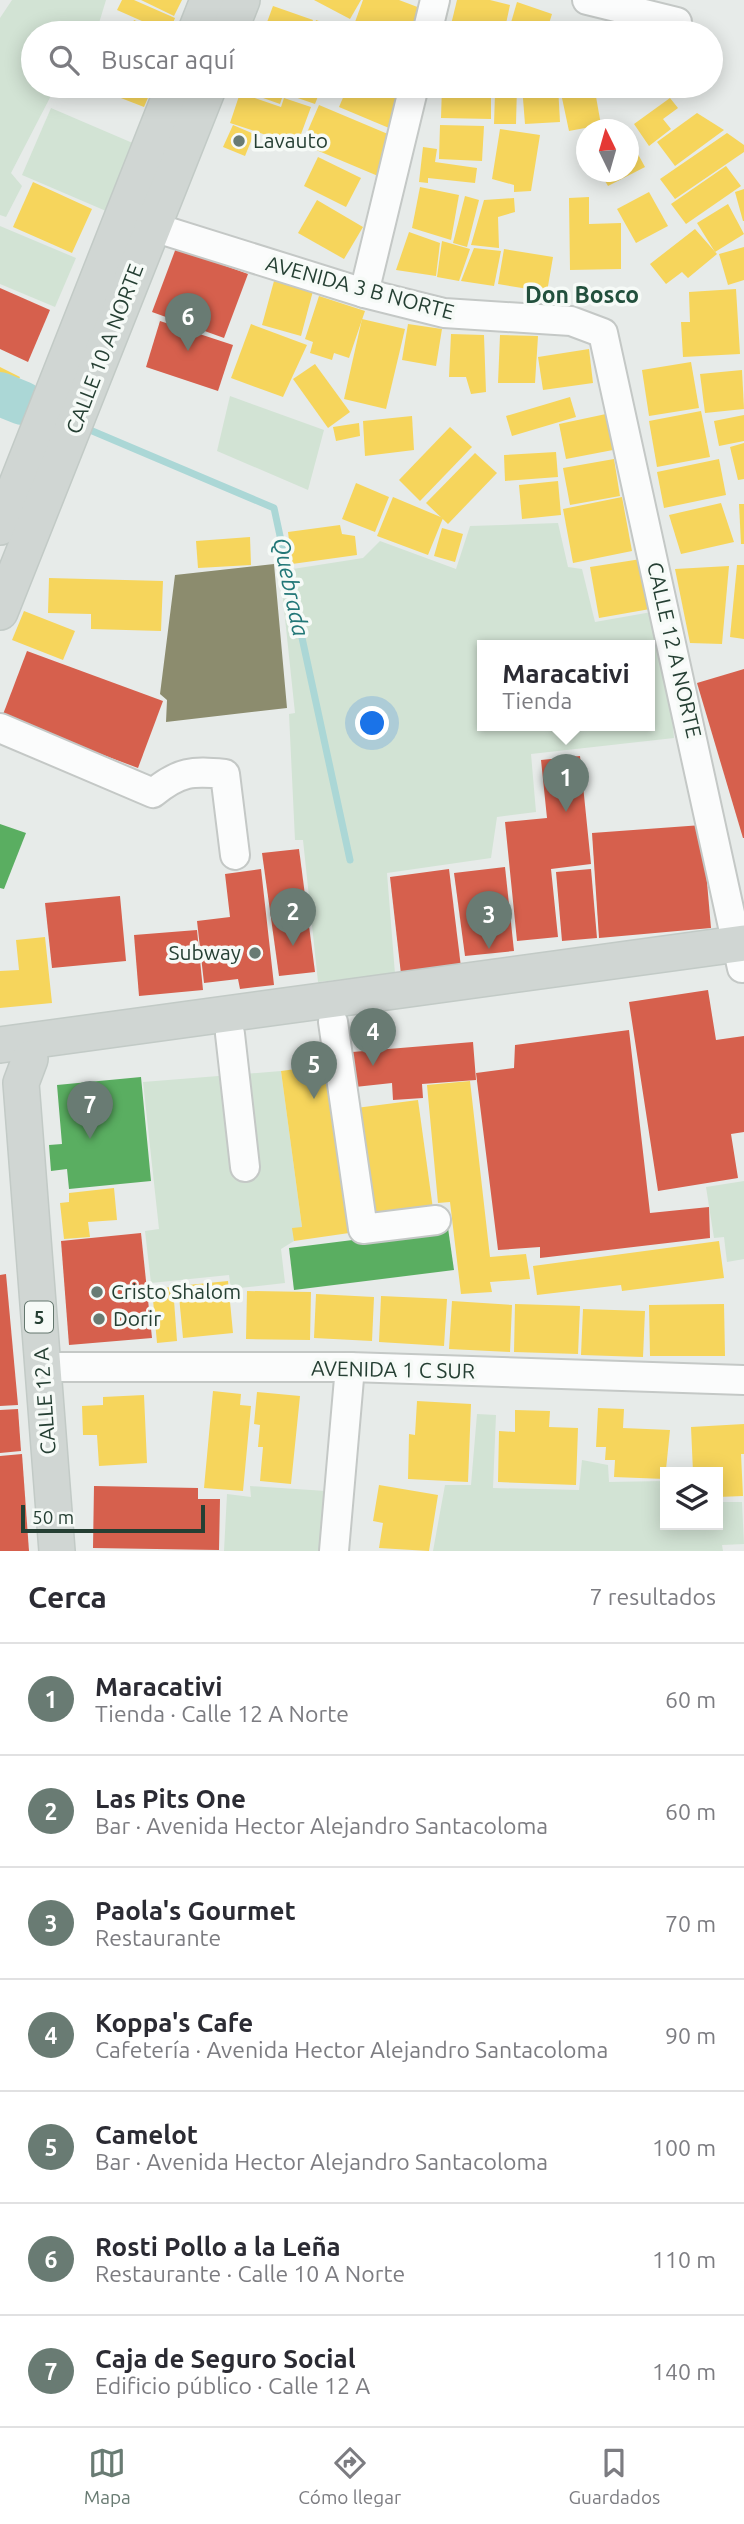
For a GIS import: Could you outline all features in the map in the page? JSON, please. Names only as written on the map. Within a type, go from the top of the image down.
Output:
[{"type":"main road","points":[[200,21],[208,0]]},
{"type":"main road","points":[[234,21],[242,0]]},
{"type":"main road","name":"CALLE 10 A NORTE","points":[[137,223],[171,98]]},
{"type":"main road","name":"CALLE 10 A NORTE","points":[[0,612],[10,519],[137,223],[203,98]]},
{"type":"main road","points":[[10,1066],[333,1021],[742,956]]},
{"type":"main road","points":[[10,1066],[742,956]]},
{"type":"main road","name":"CALLE 12 A","points":[[10,1066],[43,1367],[57,1551]]},
{"type":"street","points":[[430,21],[435,0]]},
{"type":"street","points":[[587,0],[673,21]]},
{"type":"street","points":[[364,293],[411,98]]},
{"type":"street","name":"AVENIDA 3 B NORTE","points":[[137,223],[364,293],[444,313],[570,321],[603,332]]},
{"type":"street","name":"CALLE 12 A NORTE","points":[[603,332],[742,956]]},
{"type":"street","points":[[0,728],[153,793],[170,780],[192,771],[225,774],[235,855]]},
{"type":"street","points":[[333,1021],[363,1229],[436,1220]]},
{"type":"street","points":[[230,1034],[245,1167]]},
{"type":"street","name":"AVENIDA 1 C SUR","points":[[43,1367],[350,1367],[744,1380]]},
{"type":"street","points":[[334,1551],[350,1367]]},
{"type":"green space","points":[[12,0],[106,0],[100,21],[21,21],[21,98],[50,98],[11,173],[22,186],[6,217],[0,215],[0,18]]},
{"type":"green space","points":[[51,108],[135,144],[106,211],[22,175]]},
{"type":"green space","points":[[0,226],[76,258],[55,307],[0,284]]},
{"type":"green space","points":[[230,396],[324,430],[308,490],[217,451]]},
{"type":"green space","points":[[558,523],[568,567],[582,569],[595,622],[663,610],[674,738],[531,754],[536,812],[497,817],[491,858],[387,873],[395,974],[318,982],[303,840],[295,840],[289,714],[295,713],[280,571],[363,558],[380,541],[456,569],[470,526]]},
{"type":"green space","points":[[281,1071],[302,1227],[294,1241],[281,1249],[285,1283],[231,1289],[229,1275],[151,1283],[145,1231],[159,1229],[143,1082]]},
{"type":"green space","points":[[744,1181],[744,1259],[727,1262],[724,1237],[714,1238],[706,1187]]},
{"type":"green space","points":[[477,1414],[496,1415],[493,1488],[579,1490],[582,1460],[608,1465],[609,1482],[660,1481],[660,1530],[723,1530],[723,1502],[742,1502],[744,1544],[722,1545],[723,1551],[433,1551],[445,1485],[471,1485]]},
{"type":"green space","points":[[250,1486],[326,1491],[319,1551],[224,1551],[227,1494],[251,1497]]},
{"type":"building: Viviendas","points":[[122,0],[134,0],[175,18],[174,21],[142,21],[117,10]]},
{"type":"building: Viviendas","points":[[141,0],[182,0],[174,16]]},
{"type":"building: Viviendas","points":[[314,0],[361,0],[350,19]]},
{"type":"building: Viviendas","points":[[363,0],[399,0],[428,11],[424,21],[355,21]]},
{"type":"building: Viviendas","points":[[457,0],[490,0],[510,5],[507,21],[452,21]]},
{"type":"building: Viviendas","points":[[517,2],[552,14],[550,21],[511,21]]},
{"type":"building: Viviendas","points":[[273,6],[313,20],[313,21],[267,21]]},
{"type":"building: Viviendas","points":[[121,98],[148,98],[144,107]]},
{"type":"building: Viviendas","points":[[238,98],[255,98],[281,107],[284,98],[311,107],[297,145],[230,123]]},
{"type":"building: Viviendas","points":[[263,98],[282,98],[280,104]]},
{"type":"building: Viviendas","points":[[298,98],[317,98],[315,104]]},
{"type":"building: Viviendas","points":[[343,98],[402,98],[389,128],[339,107]]},
{"type":"building: Viviendas","points":[[442,98],[491,98],[491,119],[441,118]]},
{"type":"building: Viviendas","points":[[495,98],[517,98],[516,124],[494,124]]},
{"type":"building: Viviendas","points":[[523,98],[559,98],[560,122],[525,124]]},
{"type":"building: Viviendas","points":[[562,98],[596,98],[600,119],[576,119],[576,130],[569,131]]},
{"type":"building: Viviendas","points":[[670,98],[678,108],[663,119],[671,129],[649,146],[639,131],[639,120]]},
{"type":"building: Viviendas","points":[[319,105],[395,137],[378,176],[302,144]]},
{"type":"building: Viviendas","points":[[697,113],[724,130],[675,166],[657,142]]},
{"type":"building: Viviendas","name":"Lavauto","points":[[233,125],[254,134],[245,156],[223,147]]},
{"type":"building: Viviendas","points":[[440,125],[484,126],[482,161],[439,159]]},
{"type":"building: Viviendas","points":[[500,129],[540,135],[531,191],[514,192],[514,185],[492,179]]},
{"type":"building: Viviendas","points":[[727,133],[744,145],[744,152],[675,199],[660,179]]},
{"type":"building: Viviendas","points":[[423,147],[437,149],[435,162],[477,168],[475,183],[428,178],[428,183],[419,182]]},
{"type":"building: Viviendas","points":[[639,156],[645,167],[639,170]]},
{"type":"building: Viviendas","points":[[318,157],[361,178],[346,207],[304,186]]},
{"type":"building: Viviendas","points":[[726,166],[741,186],[686,224],[671,204]]},
{"type":"building: Viviendas","points":[[33,182],[92,209],[72,253],[13,227]]},
{"type":"building: Viviendas","points":[[420,187],[459,195],[451,240],[412,228]]},
{"type":"building: Viviendas","points":[[744,189],[744,221],[743,221],[735,192]]},
{"type":"building: Viviendas","points":[[649,192],[668,226],[636,243],[617,209]]},
{"type":"building: Viviendas","points":[[465,196],[479,200],[467,247],[453,243]]},
{"type":"building: Viviendas","points":[[589,197],[589,224],[621,223],[621,269],[570,270],[569,198]]},
{"type":"building: Viviendas","points":[[514,198],[515,212],[498,217],[499,248],[471,245],[484,200]]},
{"type":"building: Viviendas","points":[[317,200],[363,227],[344,259],[298,233]]},
{"type":"building: Viviendas","points":[[728,204],[744,234],[715,252],[697,223]]},
{"type":"building: Viviendas","points":[[695,229],[717,254],[688,278],[682,272],[666,284],[650,264]]},
{"type":"building: Viviendas","points":[[409,232],[440,243],[436,276],[396,270]]},
{"type":"building: Viviendas","points":[[442,241],[470,249],[459,281],[437,277]]},
{"type":"building: Viviendas","points":[[744,247],[744,280],[728,285],[719,254]]},
{"type":"building: Viviendas","points":[[474,248],[501,251],[494,286],[461,281]]},
{"type":"building: Viviendas","points":[[504,249],[553,257],[547,292],[498,284]]},
{"type":"building: Viviendas","points":[[274,281],[313,291],[301,336],[262,325]]},
{"type":"building: Viviendas","points":[[736,289],[740,354],[683,357],[681,322],[690,322],[689,292]]},
{"type":"building: Viviendas","points":[[319,296],[365,311],[349,358],[334,353],[332,360],[310,353],[313,342],[305,339]]},
{"type":"building: Viviendas","points":[[362,319],[405,329],[386,409],[344,399]]},
{"type":"building: Viviendas","points":[[251,324],[307,345],[283,397],[231,378]]},
{"type":"building: Viviendas","points":[[408,324],[442,329],[436,366],[402,360]]},
{"type":"building: Viviendas","points":[[451,334],[484,335],[486,392],[471,394],[466,377],[449,377]]},
{"type":"building: Viviendas","points":[[500,335],[538,336],[535,383],[498,383]]},
{"type":"building: Viviendas","points":[[589,349],[593,383],[543,390],[538,357]]},
{"type":"building: Viviendas","points":[[691,362],[699,408],[649,416],[642,370]]},
{"type":"building: Viviendas","points":[[315,364],[350,412],[328,428],[293,379]]},
{"type":"building: Viviendas","points":[[0,367],[20,377],[12,396],[0,390]]},
{"type":"building: Viviendas","points":[[742,370],[744,409],[705,413],[700,374]]},
{"type":"building: Viviendas","points":[[570,397],[576,417],[512,436],[506,416]]},
{"type":"building: Viviendas","points":[[701,411],[710,457],[657,467],[649,421]]},
{"type":"building: Viviendas","points":[[606,414],[613,450],[566,459],[559,424]]},
{"type":"building: Viviendas","points":[[744,415],[744,441],[719,446],[714,421]]},
{"type":"building: Viviendas","points":[[412,416],[414,450],[365,456],[363,421]]},
{"type":"building: Viviendas","points":[[359,423],[360,436],[336,441],[333,427]]},
{"type":"building: Viviendas","points":[[450,427],[472,447],[420,501],[399,480]]},
{"type":"building: Viviendas","points":[[744,443],[744,479],[738,480],[730,447]]},
{"type":"building: Viviendas","points":[[556,452],[558,477],[505,481],[504,455]]},
{"type":"building: Viviendas","points":[[475,453],[497,473],[448,524],[426,503]]},
{"type":"building: Viviendas","points":[[614,459],[620,496],[570,505],[563,468]]},
{"type":"building: Viviendas","points":[[719,459],[726,495],[664,508],[657,472]]},
{"type":"building: Viviendas","points":[[558,481],[561,515],[522,519],[519,485]]},
{"type":"building: Viviendas","points":[[356,483],[389,497],[375,532],[342,519]]},
{"type":"building: Viviendas","points":[[393,497],[443,518],[428,555],[377,536]]},
{"type":"building: Viviendas","points":[[622,497],[632,551],[573,563],[563,509]]},
{"type":"building: Viviendas","points":[[721,503],[734,542],[681,554],[669,515]]},
{"type":"building: Viviendas","points":[[739,504],[744,504],[744,544],[741,544]]},
{"type":"building: Viviendas","points":[[340,525],[342,534],[355,536],[357,555],[292,564],[288,532]]},
{"type":"building: Viviendas","points":[[442,528],[463,534],[455,562],[434,556]]},
{"type":"building: Viviendas","points":[[250,537],[251,565],[198,568],[196,541]]},
{"type":"building: Viviendas","points":[[641,559],[650,609],[599,618],[590,567]]},
{"type":"building: Viviendas","points":[[737,565],[744,565],[744,639],[730,637]]},
{"type":"building: Viviendas","points":[[729,566],[722,644],[690,643],[675,569]]},
{"type":"building: Viviendas","points":[[49,578],[163,581],[161,631],[91,629],[91,614],[48,613]]},
{"type":"building: Viviendas","points":[[24,611],[75,631],[63,660],[12,640]]},
{"type":"building: Viviendas","points":[[45,937],[52,1003],[0,1008],[0,971],[19,970],[16,940]]},
{"type":"building: Viviendas","points":[[333,1064],[356,1232],[294,1241],[292,1228],[302,1227],[281,1071]]},
{"type":"building: Viviendas","points":[[470,1081],[490,1257],[526,1254],[530,1279],[490,1282],[492,1292],[461,1294],[450,1202],[438,1203],[427,1085]]},
{"type":"building: Viviendas","points":[[418,1100],[433,1209],[370,1218],[356,1108]]},
{"type":"building: Viviendas","points":[[114,1188],[117,1220],[88,1222],[90,1237],[64,1239],[60,1203],[69,1202],[69,1193]]},
{"type":"building: Viviendas","points":[[719,1241],[724,1278],[622,1291],[621,1285],[537,1295],[533,1266]]},
{"type":"building: Viviendas","points":[[228,1281],[233,1333],[183,1338],[178,1286]]},
{"type":"building: Viviendas","points":[[173,1287],[177,1341],[157,1343],[152,1289]]},
{"type":"building: Viviendas","points":[[247,1291],[311,1292],[310,1340],[246,1339]]},
{"type":"building: Viviendas","points":[[316,1294],[374,1297],[372,1341],[314,1338]]},
{"type":"building: Viviendas","points":[[381,1296],[447,1299],[444,1346],[379,1342]]},
{"type":"building: Viviendas","points":[[452,1301],[512,1305],[510,1352],[449,1349]]},
{"type":"building: Viviendas","points":[[515,1304],[580,1306],[578,1354],[514,1352]]},
{"type":"building: Viviendas","points":[[724,1304],[725,1356],[650,1356],[649,1305]]},
{"type":"building: Viviendas","points":[[583,1309],[645,1311],[643,1357],[581,1355]]},
{"type":"building: Viviendas","points":[[213,1391],[241,1394],[240,1405],[251,1406],[243,1491],[204,1488]]},
{"type":"building: Viviendas","points":[[257,1392],[300,1396],[291,1484],[260,1481],[263,1447],[258,1447],[260,1425],[254,1424]]},
{"type":"building: Viviendas","points":[[144,1395],[147,1463],[99,1466],[97,1435],[83,1435],[82,1406],[103,1405],[103,1397]]},
{"type":"building: Viviendas","points":[[417,1401],[471,1404],[468,1482],[408,1479],[409,1434],[415,1435]]},
{"type":"building: Viviendas","points":[[598,1408],[624,1409],[623,1428],[670,1430],[666,1467],[660,1467],[660,1479],[614,1477],[615,1460],[605,1460],[606,1447],[596,1447]]},
{"type":"building: Viviendas","points":[[515,1410],[550,1411],[549,1427],[578,1428],[576,1485],[498,1482],[499,1431],[515,1432]]},
{"type":"building: Viviendas","points":[[744,1424],[744,1454],[741,1454],[743,1496],[723,1497],[723,1467],[693,1467],[691,1427]]},
{"type":"building: Viviendas","points":[[379,1485],[438,1495],[429,1551],[379,1548],[383,1523],[373,1521]]},
{"type":"building: Comercios","points":[[176,248],[248,274],[224,338],[152,312]]},
{"type":"building: Comercios","points":[[0,288],[50,310],[28,362],[0,349]]},
{"type":"building: Comercios","points":[[160,321],[233,345],[218,391],[146,367]]},
{"type":"building: Comercios","points":[[27,651],[163,701],[138,768],[2,717]]},
{"type":"building: Comercios","points":[[744,669],[744,838],[743,838],[697,683]]},
{"type":"building: Comercios","points":[[580,756],[591,864],[551,869],[558,937],[517,941],[505,822],[547,818],[541,760]]},
{"type":"building: Comercios","points":[[702,825],[711,928],[599,938],[592,833]]},
{"type":"building: Comercios","points":[[299,849],[315,972],[279,976],[262,853]]},
{"type":"building: Comercios","points":[[505,867],[514,951],[465,956],[454,873]]},
{"type":"building: Comercios","points":[[261,869],[274,985],[240,989],[238,979],[204,983],[197,921],[230,917],[225,874]]},
{"type":"building: Comercios","points":[[449,869],[461,967],[401,974],[390,877]]},
{"type":"building: Comercios","points":[[591,869],[597,938],[562,941],[556,872]]},
{"type":"building: Comercios","points":[[120,896],[126,961],[52,968],[45,903]]},
{"type":"building: Comercios","points":[[197,930],[203,990],[139,996],[134,935]]},
{"type":"building: Comercios","points":[[708,990],[716,1040],[744,1036],[744,1132],[731,1134],[738,1178],[658,1191],[629,1002]]},
{"type":"building: Comercios","points":[[629,1030],[650,1213],[709,1207],[710,1238],[540,1258],[540,1247],[498,1250],[476,1073],[514,1068],[515,1045]]},
{"type":"building: Comercios","points":[[473,1042],[476,1080],[422,1084],[423,1098],[393,1100],[392,1083],[355,1087],[352,1052]]},
{"type":"building: Comercios","points":[[141,1233],[152,1338],[69,1345],[61,1241]]},
{"type":"building: Comercios","points":[[6,1274],[18,1405],[0,1406],[0,1275]]},
{"type":"building: Comercios","points":[[18,1409],[21,1451],[0,1453],[0,1410]]},
{"type":"building: Comercios","points":[[22,1454],[29,1551],[0,1551],[0,1456]]},
{"type":"building: Comercios","points":[[94,1486],[198,1488],[198,1499],[220,1499],[219,1550],[93,1548]]},
{"type":"building: Público","points":[[0,824],[26,833],[4,889],[0,888]]},
{"type":"building: Público","points":[[141,1077],[151,1181],[69,1189],[67,1169],[51,1171],[49,1145],[62,1144],[57,1085]]},
{"type":"building: Público","points":[[448,1228],[454,1270],[294,1290],[289,1248]]},
{"type":"building: Industria","points":[[274,564],[287,708],[166,722],[167,700],[160,694],[175,575]]},
{"type":"waterway","points":[[0,394],[22,403]]},
{"type":"waterway","name":"Quebrada","points":[[90,430],[274,508],[350,860]]},
{"type":"place","name":"Lavauto","points":[[239,141]]},
{"type":"place","name":"Rosti Pollo a la Leña","points":[[188,351]]},
{"type":"place","name":"Maracativi","points":[[566,812]]},
{"type":"place","name":"Las Pits One","points":[[293,946]]},
{"type":"place","name":"Paola's Gourmet","points":[[489,949]]},
{"type":"place","name":"Subway","points":[[255,953]]},
{"type":"place","name":"Koppa's Cafe","points":[[373,1066]]},
{"type":"place","name":"Camelot","points":[[314,1099]]},
{"type":"place","name":"Caja de Seguro Social","points":[[90,1139]]},
{"type":"place","name":"Cristo Shalom","points":[[97,1292]]},
{"type":"place","name":"Dorir","points":[[99,1319]]},
{"type":"district","name":"Don Bosco","points":[[582,295]]}]
